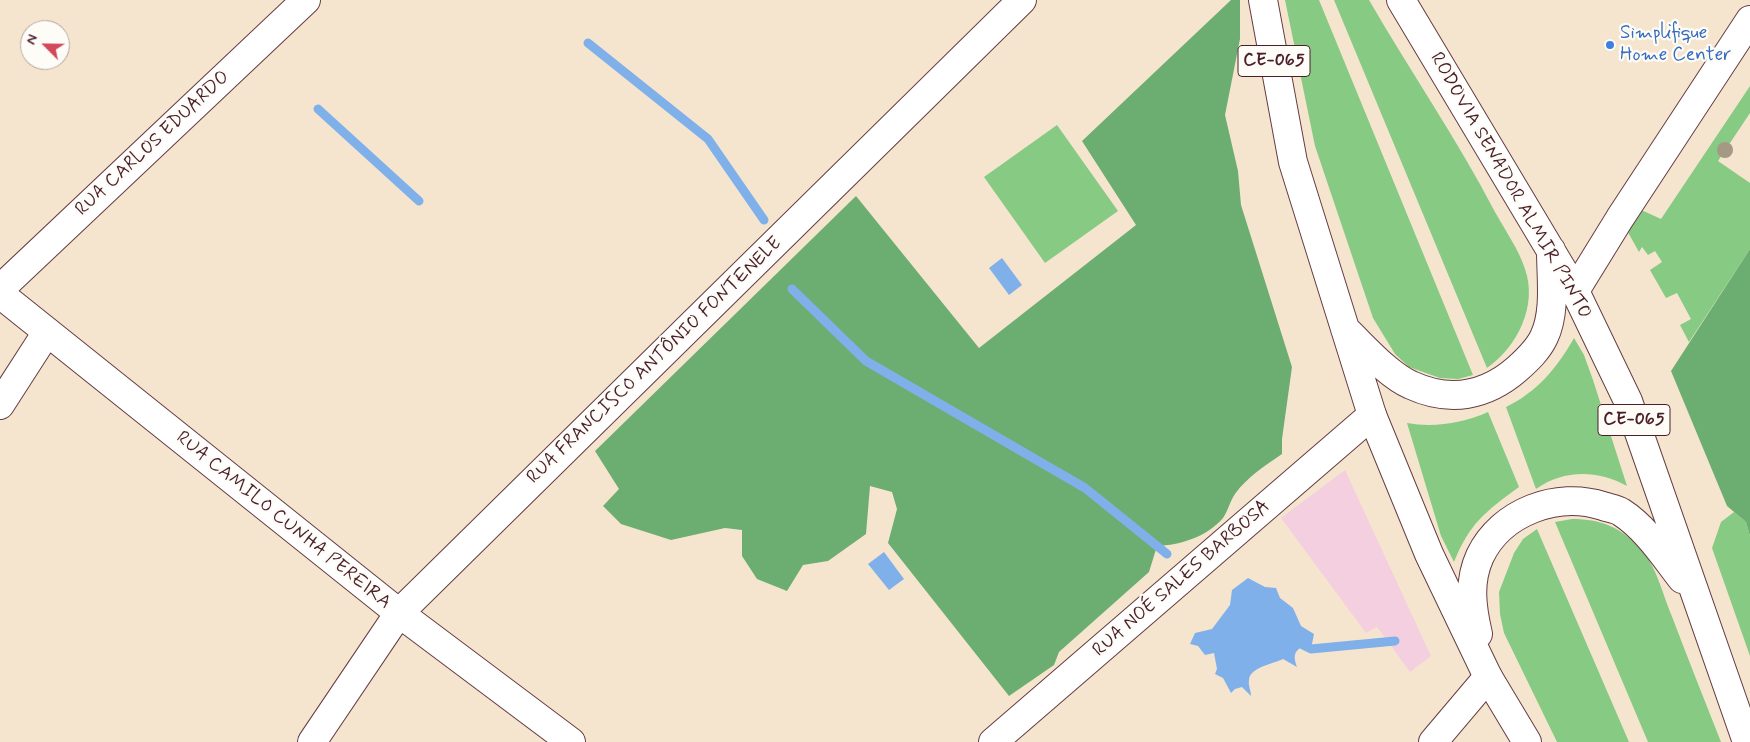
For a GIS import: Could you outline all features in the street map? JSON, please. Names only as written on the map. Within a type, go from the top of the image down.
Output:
[{"type":"street","name":"RUA CARLOS EDUARDO","points":[[0,289],[306,0]]},
{"type":"street","name":"RUA FRANCISCO ANTÔNIO FONTENELE","points":[[312,742],[399,613],[1022,0]]},
{"type":"street","name":"CE-065","points":[[1263,0],[1293,162],[1372,415],[1428,554],[1488,676],[1527,742]]},
{"type":"street","name":"RODOVIA SENADOR ALMIR PINTO","points":[[1401,0],[1551,248],[1575,291],[1628,401],[1672,532],[1698,600],[1747,742]]},
{"type":"street","points":[[1575,291],[1620,218],[1750,20]]},
{"type":"street","points":[[1344,328],[1394,373],[1411,385],[1458,396],[1477,394],[1507,378],[1529,359],[1544,337],[1552,306],[1551,248]]},
{"type":"street","name":"RUA CAMILO CUNHA PEREIRA","points":[[0,294],[399,613],[571,742]]},
{"type":"street","points":[[0,405],[47,332]]},
{"type":"street","name":"RUA NOÉ SALES BARBOSA","points":[[993,742],[1372,415]]},
{"type":"street","points":[[1432,742],[1488,676],[1471,598],[1474,574],[1480,556],[1491,539],[1517,517],[1537,506],[1552,503],[1589,501],[1620,511],[1645,533],[1698,600]]},
{"type":"shaded area","points":[[1345,470],[1431,656],[1410,672],[1377,627],[1366,633],[1281,518]]},
{"type":"green space","points":[[1231,0],[1240,0],[1240,39],[1225,115],[1238,171],[1241,205],[1292,367],[1282,439],[1282,454],[1245,482],[1233,497],[1223,518],[1217,525],[1193,539],[1157,546],[1149,572],[1059,652],[1054,665],[1009,696],[888,543],[897,509],[892,492],[870,486],[866,534],[828,561],[803,565],[787,591],[757,579],[742,556],[742,530],[725,528],[671,540],[621,524],[603,506],[619,489],[595,451],[856,196],[979,348],[1136,225],[1082,141]]},
{"type":"green space","points":[[1285,0],[1319,0],[1473,375],[1458,379],[1440,378],[1409,367],[1395,354],[1373,318],[1315,146]]},
{"type":"green space","points":[[1334,0],[1369,0],[1465,158],[1516,247],[1525,269],[1528,283],[1527,311],[1516,337],[1498,359],[1487,368]]},
{"type":"green space","points":[[1750,86],[1750,113],[1718,161],[1750,183],[1750,249],[1689,342],[1680,325],[1691,319],[1677,293],[1666,298],[1650,270],[1662,262],[1655,251],[1648,255],[1642,247],[1639,252],[1625,227],[1637,208],[1661,219]]},
{"type":"green space","points":[[1057,125],[1118,211],[1045,263],[984,177]]},
{"type":"green space","points":[[1750,249],[1750,536],[1746,522],[1727,506],[1671,371]]},
{"type":"green space","points":[[1574,338],[1584,355],[1593,380],[1627,486],[1604,477],[1581,474],[1558,478],[1536,489],[1506,407],[1527,394],[1545,378],[1561,359]]},
{"type":"green space","points":[[1488,412],[1519,487],[1480,519],[1466,537],[1454,562],[1441,536],[1407,423],[1438,425],[1469,419]]},
{"type":"green space","points":[[1734,512],[1746,522],[1750,536],[1750,656],[1712,548],[1721,522]]},
{"type":"green space","points":[[1582,519],[1609,526],[1633,541],[1646,555],[1658,579],[1721,742],[1648,742],[1555,522]]},
{"type":"green space","points":[[1537,529],[1629,742],[1557,742],[1504,633],[1500,614],[1499,592],[1514,553],[1523,539]]},
{"type":"water","points":[[1002,258],[1022,285],[1009,295],[989,268]]},
{"type":"water","points":[[884,552],[904,579],[889,590],[868,564]]},
{"type":"water","points":[[1248,578],[1265,587],[1276,588],[1280,598],[1293,608],[1301,626],[1314,634],[1311,649],[1304,645],[1296,652],[1297,667],[1283,659],[1263,666],[1253,672],[1249,682],[1251,696],[1242,687],[1235,689],[1231,693],[1223,678],[1215,674],[1217,669],[1214,653],[1205,655],[1198,646],[1190,644],[1195,633],[1212,629],[1230,605],[1232,590]]},
{"type":"waterway","points":[[588,43],[708,139],[764,220]]},
{"type":"waterway","points":[[318,109],[419,201]]},
{"type":"waterway","points":[[792,289],[866,361],[1085,488],[1167,554]]},
{"type":"waterway","points":[[1295,641],[1311,649],[1395,641]]},
{"type":"place","name":"Simplifique Home Center","points":[[1610,45]]}]
